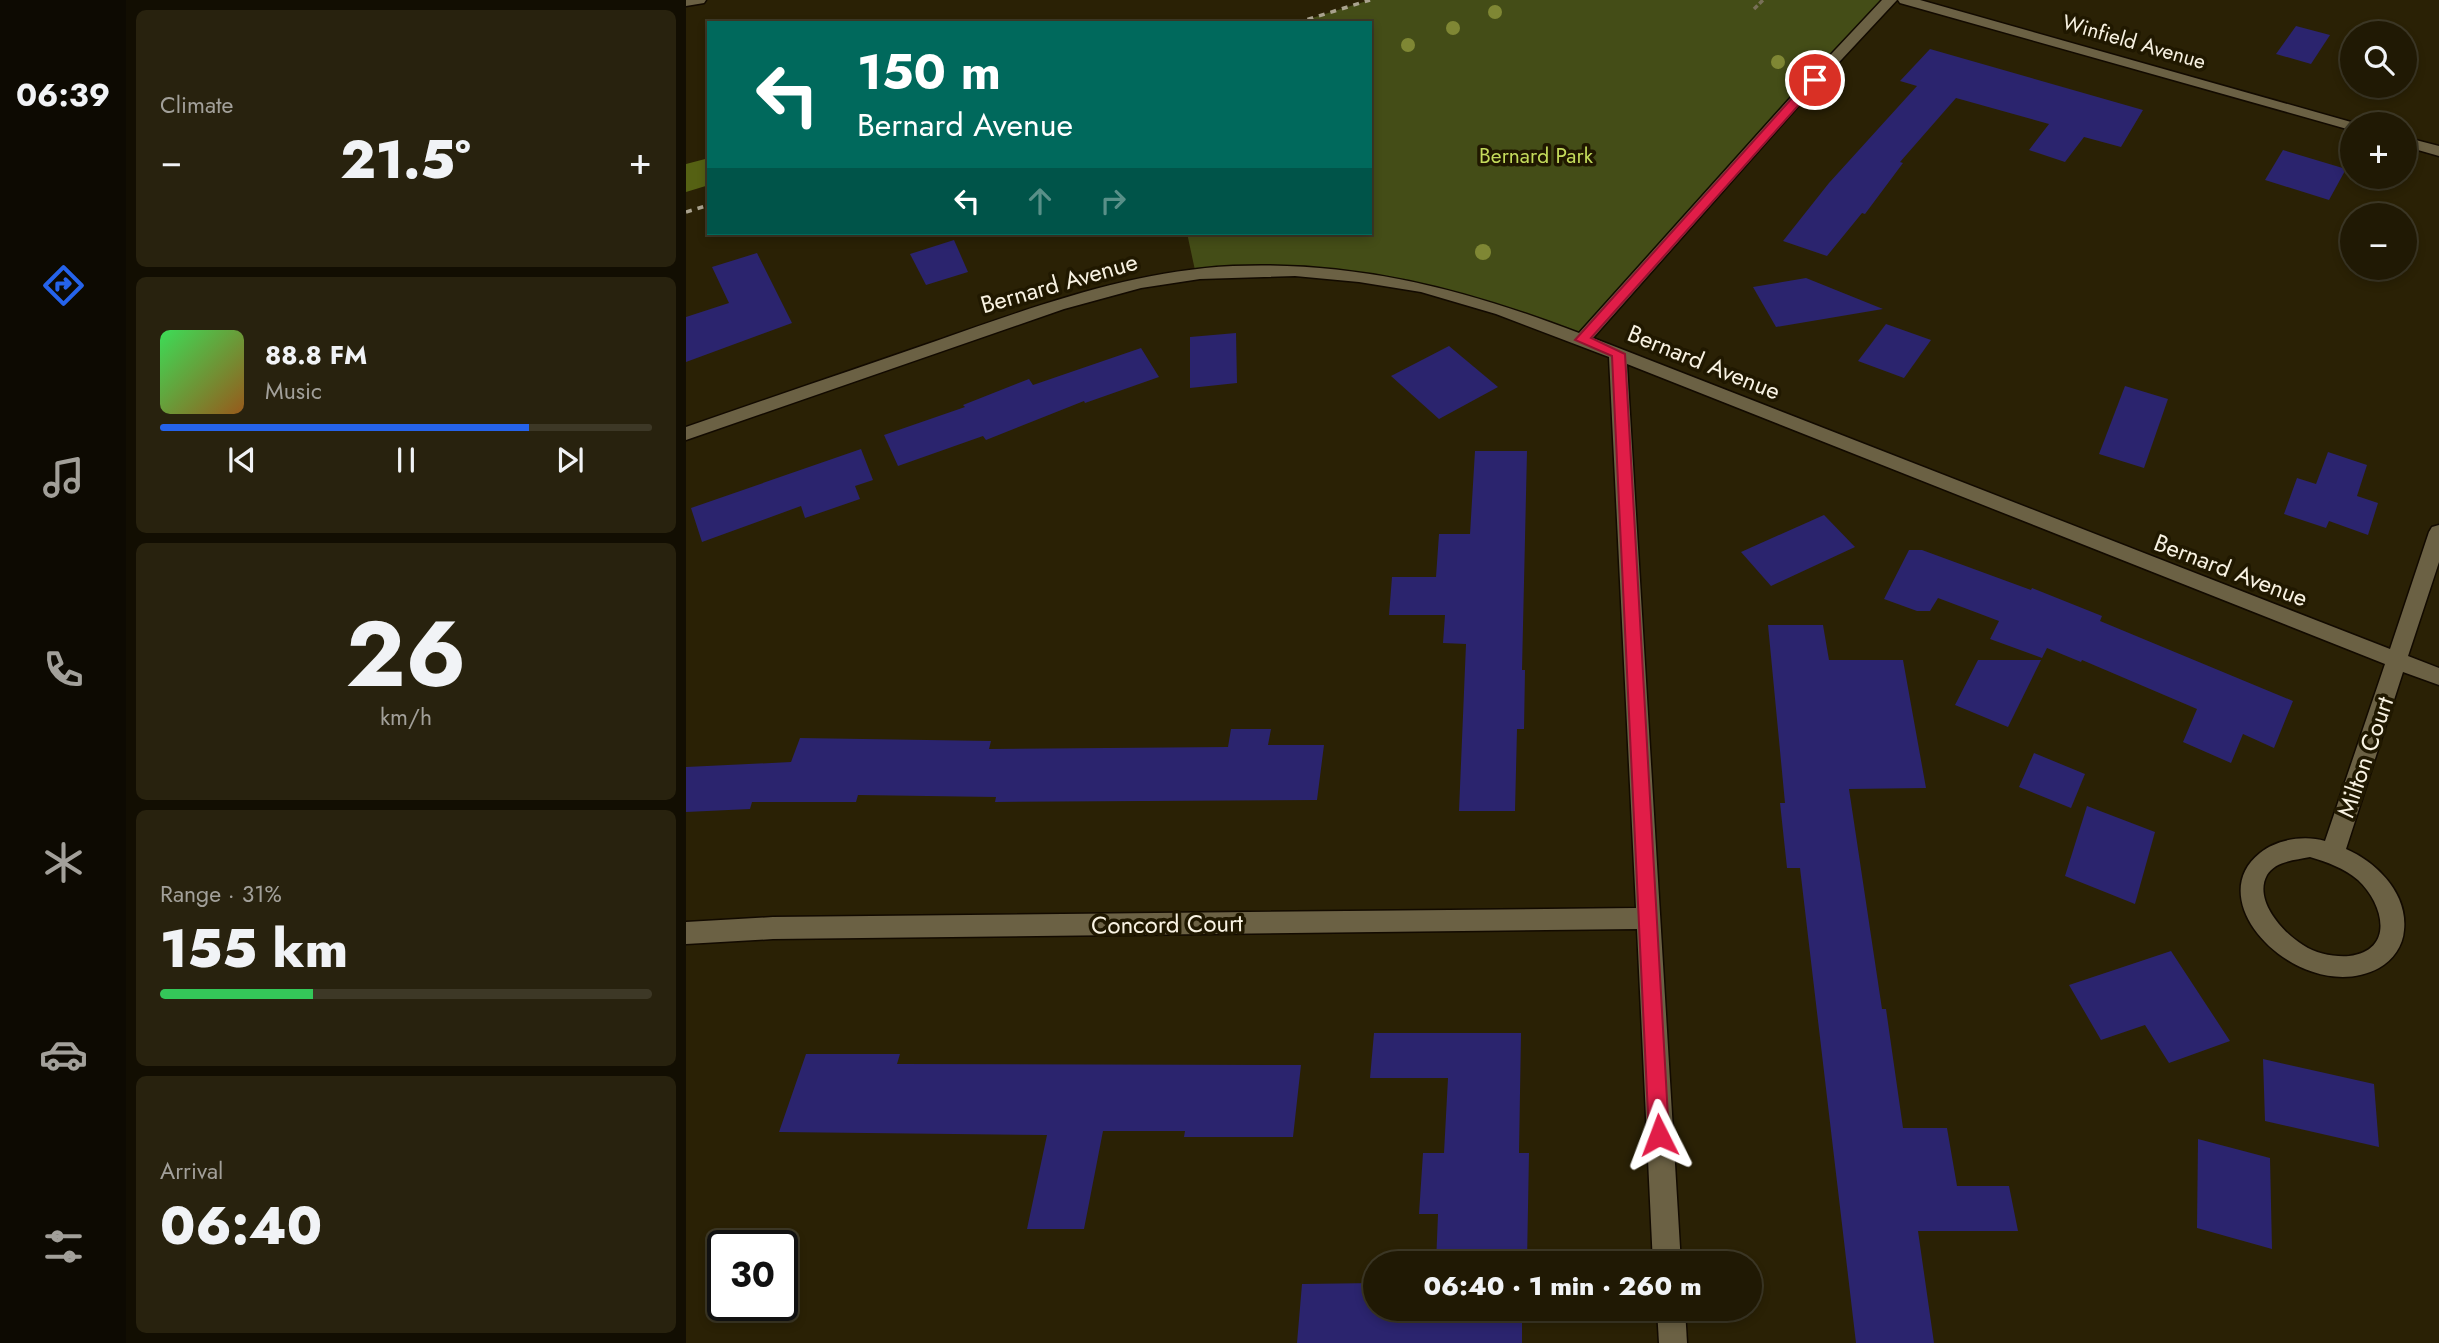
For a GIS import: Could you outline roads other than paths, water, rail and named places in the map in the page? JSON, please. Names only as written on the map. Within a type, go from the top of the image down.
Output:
[{"type":"street","points":[[686,2],[699,0]]},
{"type":"street","points":[[1582,340],[1796,100],[1890,0]]},
{"type":"street","name":"Winfield Avenue","points":[[1905,0],[2340,123]]},
{"type":"street","points":[[2417,145],[2439,151]]},
{"type":"street","name":"Bernard Avenue","points":[[686,434],[1039,311],[1118,287],[1196,275],[1298,272],[1422,287],[1468,299],[1582,340],[2439,677]]},
{"type":"street","points":[[1618,354],[1666,1251]]},
{"type":"street","name":"Milton Court","points":[[2333,853],[2439,532]]},
{"type":"street","points":[[2310,847],[2333,853],[2355,864],[2374,881],[2387,900],[2393,920],[2392,939],[2387,947],[2381,955],[2364,965],[2342,968],[2317,963],[2293,953],[2273,937],[2259,919],[2252,899],[2252,881],[2258,865],[2271,854],[2289,848],[2310,847]]},
{"type":"street","name":"Concord Court","points":[[686,933],[773,928],[1648,918]]},
{"type":"street","points":[[1672,1321],[1673,1343]]},
{"type":"railway","points":[[1302,21],[1370,0]]},
{"type":"railway","points":[[686,212],[707,206]]},
{"type":"park label","name":"Bernard Park","points":[[1536,156]]}]
